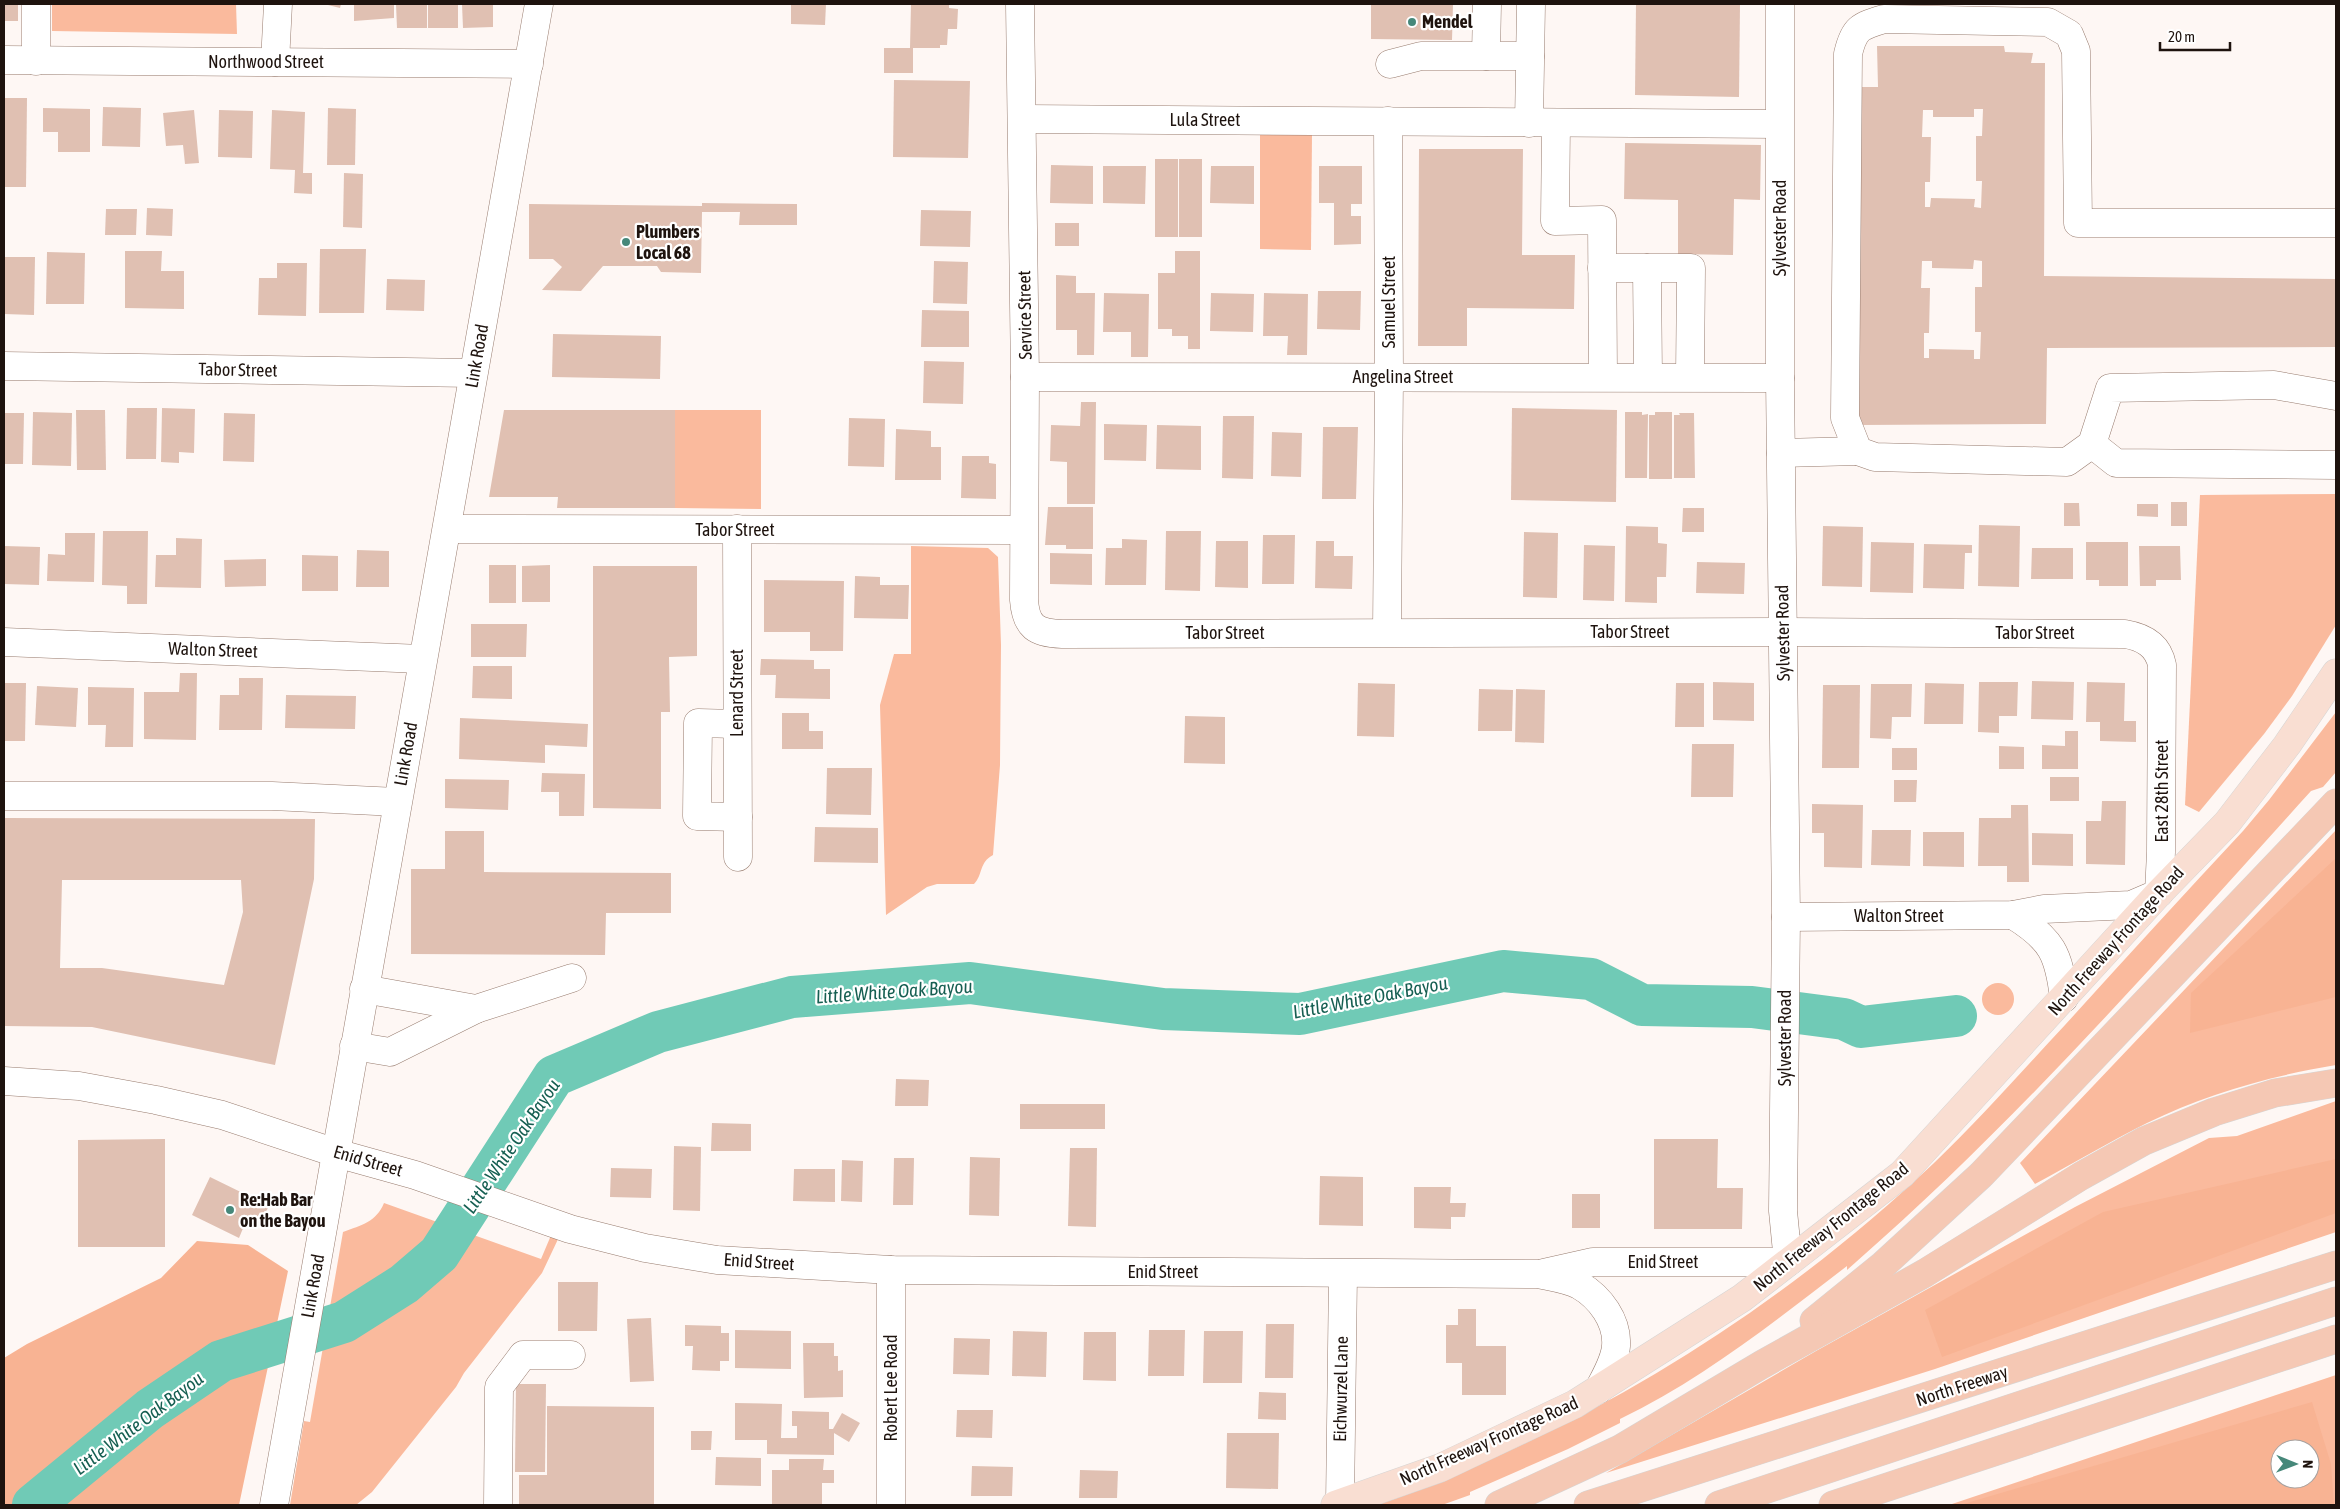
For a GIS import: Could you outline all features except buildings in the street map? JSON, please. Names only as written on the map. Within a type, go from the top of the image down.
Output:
[{"type":"highway","points":[[2302,838],[2336,791]]},
{"type":"highway","points":[[1761,1365],[1883,1265],[1981,1175],[2336,803]]},
{"type":"highway","points":[[1499,1505],[1620,1449],[1761,1365],[1925,1273],[2081,1176],[2144,1141],[2214,1112],[2275,1093],[2336,1083]]},
{"type":"highway","name":"North Freeway","points":[[1588,1505],[2246,1295],[2336,1264]]},
{"type":"highway","name":"North Freeway","points":[[1718,1505],[2336,1301]]},
{"type":"highway","points":[[1832,1505],[2336,1339]]},
{"type":"main road","name":"North Freeway Frontage Road","points":[[1338,1505],[1440,1468],[1575,1404],[1742,1298],[1902,1174],[2159,893],[2227,823],[2287,745],[2336,673]]},
{"type":"street","points":[[36,4],[36,61]]},
{"type":"street","points":[[275,62],[278,4]]},
{"type":"street","name":"Link Road","points":[[274,1505],[539,4]]},
{"type":"street","name":"Service Street","points":[[1020,4],[1026,377],[1023,530],[1025,614],[1030,624]]},
{"type":"street","points":[[1486,56],[1487,4]]},
{"type":"street","points":[[1529,123],[1531,4]]},
{"type":"street","name":"Sylvester Road","points":[[1780,4],[1780,378],[1786,917],[1783,1210],[1788,1262]]},
{"type":"street","points":[[1858,451],[1845,418],[1848,54],[1851,37],[1863,25],[1884,19],[2048,22],[2069,34],[2076,51],[2078,223],[2336,223]]},
{"type":"street","points":[[1390,64],[1421,56],[1530,56]]},
{"type":"street","name":"Northwood Street","points":[[4,60],[529,64]]},
{"type":"street","name":"Lula Street","points":[[1022,119],[1779,124]]},
{"type":"street","name":"Samuel Street","points":[[1387,632],[1389,377],[1388,121]]},
{"type":"street","points":[[1556,123],[1555,220],[1602,220],[1603,377]]},
{"type":"street","points":[[1602,268],[1691,268],[1690,377]]},
{"type":"street","points":[[1647,268],[1648,377]]},
{"type":"street","name":"Tabor Street","points":[[4,366],[473,374]]},
{"type":"street","name":"Angelina Street","points":[[1026,377],[1780,378]]},
{"type":"street","points":[[1781,453],[1858,451],[1874,458],[2067,462],[2092,444],[2110,388],[2274,385],[2336,396]]},
{"type":"street","points":[[2092,444],[2116,463],[2336,465]]},
{"type":"street","name":"Tabor Street","points":[[446,529],[1023,530]]},
{"type":"street","name":"Lenard Street","points":[[737,530],[738,857]]},
{"type":"street","name":"Tabor Street","points":[[1030,624],[1045,632],[1062,634],[1387,632],[2125,634],[2137,636],[2155,648],[2161,658],[2162,719]]},
{"type":"street","name":"Walton Street","points":[[4,642],[422,659]]},
{"type":"street","name":"East 28th Street","points":[[2159,893],[2162,719]]},
{"type":"street","points":[[737,724],[698,723],[697,816],[738,817]]},
{"type":"street","points":[[4,796],[272,796],[397,802]]},
{"type":"street","name":"Walton Street","points":[[1786,917],[2013,916],[2044,908],[2131,905],[2159,893]]},
{"type":"street","name":"Walton Street","points":[[2013,916],[2036,929],[2056,956],[2061,969],[2064,998]]},
{"type":"street","points":[[354,1046],[390,1052],[476,1009],[572,978]]},
{"type":"street","points":[[364,989],[476,1009]]},
{"type":"street","name":"Enid Street","points":[[4,1081],[79,1086],[156,1100],[222,1115],[336,1153],[415,1175],[570,1229],[645,1248],[717,1260],[891,1270],[1343,1274],[1538,1274],[1593,1262],[1788,1262]]},
{"type":"street","name":"Robert Lee Road","points":[[891,1270],[891,1505]]},
{"type":"street","name":"Eichwurzel Lane","points":[[1338,1505],[1343,1274]]},
{"type":"street","name":"Enid Street","points":[[1538,1274],[1579,1285],[1590,1292],[1611,1318],[1616,1331],[1616,1346],[1611,1365],[1599,1389]]},
{"type":"street","points":[[498,1505],[500,1387],[523,1355],[571,1355]]},
{"type":"shaded area","points":[[52,4],[236,4],[237,34],[52,31]]},
{"type":"shaded area","points":[[1260,134],[1312,134],[1311,250],[1260,249]]},
{"type":"shaded area","points":[[675,410],[761,410],[761,509],[675,508]]},
{"type":"shaded area","points":[[2336,494],[2336,625],[2292,696],[2264,734],[2199,812],[2185,805],[2200,495]]},
{"type":"shaded area","points":[[911,546],[988,548],[998,557],[1001,645],[1000,765],[993,855],[985,861],[974,884],[937,884],[927,887],[886,915],[880,705],[894,654],[911,654]]},
{"type":"shaded area","points":[[2336,712],[2336,772],[2323,787],[2311,791],[2034,1093],[1917,1207],[1847,1270],[1847,1266],[1709,1368],[1651,1403],[1620,1419],[1620,1423],[1568,1449],[1470,1492],[1470,1495],[1442,1505],[1376,1505],[1458,1474],[1565,1424],[1622,1393],[1678,1360],[1785,1288],[1886,1207],[1934,1163],[2001,1095],[2243,831]]},
{"type":"shaded area","points":[[2336,830],[2336,1065],[2239,1087],[2192,1103],[2133,1130],[2035,1184],[2020,1163]]},
{"type":"shaded area","points":[[2336,858],[2336,997],[2190,1033],[2191,993]]},
{"type":"shaded area","points":[[1998,983],[2004,984],[2009,988],[2013,993],[2013,1005],[2009,1010],[2004,1014],[1998,1015],[1992,1014],[1987,1010],[1983,1005],[1982,999],[1983,993],[1987,988],[1992,984]]},
{"type":"shaded area","points":[[2336,1101],[2336,1232],[1935,1369],[1606,1473],[1816,1351],[2075,1207],[2209,1138],[2237,1136]]},
{"type":"shaded area","points":[[2336,1159],[2336,1213],[1942,1357],[1925,1310],[2103,1212]]},
{"type":"shaded area","points":[[384,1203],[541,1259],[552,1233],[560,1235],[542,1273],[464,1373],[456,1387],[372,1492],[356,1505],[290,1505],[304,1421],[310,1422],[343,1232],[373,1219]]},
{"type":"shaded area","points":[[197,1241],[248,1245],[288,1271],[239,1505],[4,1505],[4,1358],[27,1344],[161,1278]]},
{"type":"shaded area","points":[[2336,1375],[2336,1505],[1949,1505]]},
{"type":"shaded area","points":[[2312,1402],[2331,1464],[2334,1505],[1960,1505]]},
{"type":"waterway","name":"Little White Oak Bayou","points":[[33,1505],[150,1409],[221,1361],[344,1322],[404,1284],[439,1254],[554,1076],[658,1032],[792,997],[970,983],[1163,1009],[1300,1014],[1503,971],[1591,979],[1642,1005],[1752,1007],[1844,1019],[1861,1027],[1956,1016]]},
{"type":"place","name":"Mendel","points":[[1412,22]]},
{"type":"place","name":"Plumbers Local 68","points":[[626,242]]},
{"type":"place","name":"Re:Hab Bar on the Bayou","points":[[230,1210]]}]
